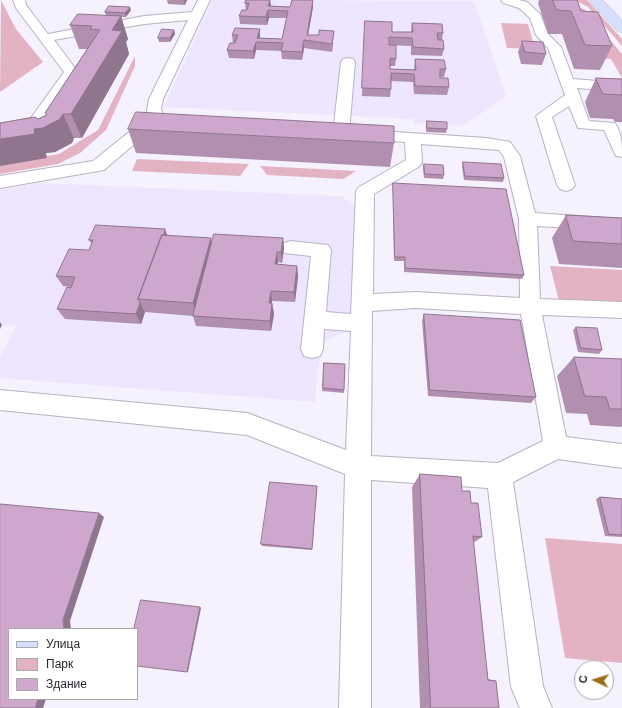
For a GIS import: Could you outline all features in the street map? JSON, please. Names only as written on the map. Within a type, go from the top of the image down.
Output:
[{"type":"main road","points":[[595,0],[622,28]]},
{"type":"lane","points":[[0,129],[36,122],[71,72],[20,6],[19,0]]},
{"type":"lane","points":[[156,118],[154,110],[156,100],[204,0]]},
{"type":"lane","points":[[507,0],[523,5],[536,17],[542,35],[554,47],[582,124],[610,126],[622,152]]},
{"type":"lane","points":[[45,38],[144,20],[197,15]]},
{"type":"lane","points":[[341,133],[348,62]]},
{"type":"lane","points":[[566,185],[544,116],[570,90],[622,87]]},
{"type":"lane","points":[[156,118],[170,124],[193,125]]},
{"type":"lane","points":[[0,182],[98,166],[156,118]]},
{"type":"lane","points":[[325,132],[487,143],[504,146],[512,156],[528,218],[530,306],[556,447]]},
{"type":"lane","points":[[355,708],[358,467],[365,190],[414,162],[413,138]]},
{"type":"lane","points":[[528,218],[622,224]]},
{"type":"lane","points":[[291,248],[321,250],[312,349]]},
{"type":"lane","points":[[315,320],[363,313],[415,300],[622,310]]},
{"type":"lane","points":[[0,400],[247,424],[358,467],[499,476],[556,447],[622,456]]},
{"type":"lane","points":[[499,476],[527,687],[536,708]]},
{"type":"shaded area","points":[[212,0],[474,1],[506,96],[463,126],[415,123],[413,119],[164,107]]},
{"type":"shaded area","points":[[39,183],[341,196],[355,206],[352,329],[325,341],[318,366],[315,402],[0,378],[0,358],[16,326],[0,325],[0,189]]},
{"type":"green space","points":[[1,0],[16,29],[43,62],[0,92]]},
{"type":"green space","points":[[574,0],[587,0],[622,39],[622,46],[588,7]]},
{"type":"green space","points":[[571,5],[584,9],[622,54],[622,78],[611,59],[598,58]]},
{"type":"green space","points":[[501,23],[528,24],[535,49],[507,48]]},
{"type":"green space","points":[[135,56],[135,66],[106,130],[80,153],[58,164],[0,174],[0,165],[59,154],[98,130]]},
{"type":"green space","points":[[137,159],[249,164],[240,176],[132,171]]},
{"type":"green space","points":[[260,166],[356,171],[343,179],[267,175]]},
{"type":"green space","points":[[550,266],[622,270],[622,304],[559,301]]},
{"type":"green space","points":[[545,538],[622,544],[622,663],[614,662],[614,660],[565,658]]},
{"type":"building","points":[[246,0],[270,0],[268,6],[290,7],[292,0],[313,0],[307,35],[319,35],[319,30],[334,31],[332,44],[304,40],[302,52],[281,51],[283,43],[256,42],[253,51],[227,50],[230,43],[235,43],[238,35],[232,35],[235,28],[260,29],[257,38],[282,39],[288,11],[268,10],[266,17],[239,16],[242,10],[247,10],[249,3],[245,3]]},
{"type":"building","points":[[553,0],[577,0],[581,11],[598,12],[612,46],[585,45],[571,11],[557,10]]},
{"type":"building","points":[[109,6],[130,7],[125,13],[105,12]]},
{"type":"building","points":[[78,14],[121,16],[112,30],[122,31],[71,114],[63,114],[60,119],[43,128],[34,129],[35,134],[0,139],[0,123],[35,117],[38,119],[47,115],[45,113],[100,30],[90,29],[92,26],[70,25]]},
{"type":"building","points":[[365,21],[392,22],[392,32],[413,32],[412,23],[442,24],[443,33],[437,33],[438,40],[443,40],[444,49],[413,47],[412,38],[389,37],[389,45],[396,45],[396,59],[390,58],[390,69],[416,70],[415,59],[444,60],[446,69],[440,69],[440,78],[448,78],[449,87],[415,86],[414,74],[391,73],[391,89],[362,88]]},
{"type":"building","points":[[162,29],[174,30],[170,38],[158,38]]},
{"type":"building","points":[[522,41],[543,42],[546,54],[525,52]]},
{"type":"building","points":[[596,78],[622,79],[622,95],[603,94]]},
{"type":"building","points":[[136,112],[394,126],[394,143],[128,129]]},
{"type":"building","points":[[427,121],[447,122],[447,129],[427,128]]},
{"type":"building","points":[[463,162],[501,164],[504,178],[465,176]]},
{"type":"building","points":[[424,164],[443,165],[444,175],[425,174]]},
{"type":"building","points":[[393,183],[506,189],[524,275],[405,268],[405,257],[395,257]]},
{"type":"building","points":[[566,215],[622,218],[622,244],[573,241]]},
{"type":"building","points":[[96,225],[165,229],[164,235],[162,235],[138,299],[140,303],[136,314],[57,309],[67,287],[71,288],[75,277],[56,276],[69,249],[89,250],[93,240],[89,240]]},
{"type":"building","points":[[214,234],[283,238],[281,252],[277,252],[275,264],[297,266],[294,292],[271,291],[269,303],[272,303],[270,321],[193,316]]},
{"type":"building","points":[[162,235],[211,238],[193,303],[138,299]]},
{"type":"building","points":[[424,314],[520,320],[536,397],[430,390]]},
{"type":"building","points":[[576,327],[597,328],[602,350],[581,348]]},
{"type":"building","points":[[574,357],[622,359],[622,409],[610,409],[606,397],[585,396]]},
{"type":"building","points":[[324,363],[345,364],[344,390],[323,388]]},
{"type":"building","points":[[420,474],[461,477],[462,491],[470,491],[471,503],[478,503],[482,537],[473,536],[488,680],[496,681],[499,708],[431,708]]},
{"type":"building","points":[[270,482],[317,486],[312,549],[261,544]]},
{"type":"building","points":[[600,497],[622,499],[622,535],[609,534]]},
{"type":"building","points":[[0,504],[99,513],[63,620],[64,628],[8,628],[8,700],[38,700],[35,708],[0,708]]},
{"type":"building","points":[[141,600],[200,607],[187,672],[138,666],[138,628],[134,628]]}]
